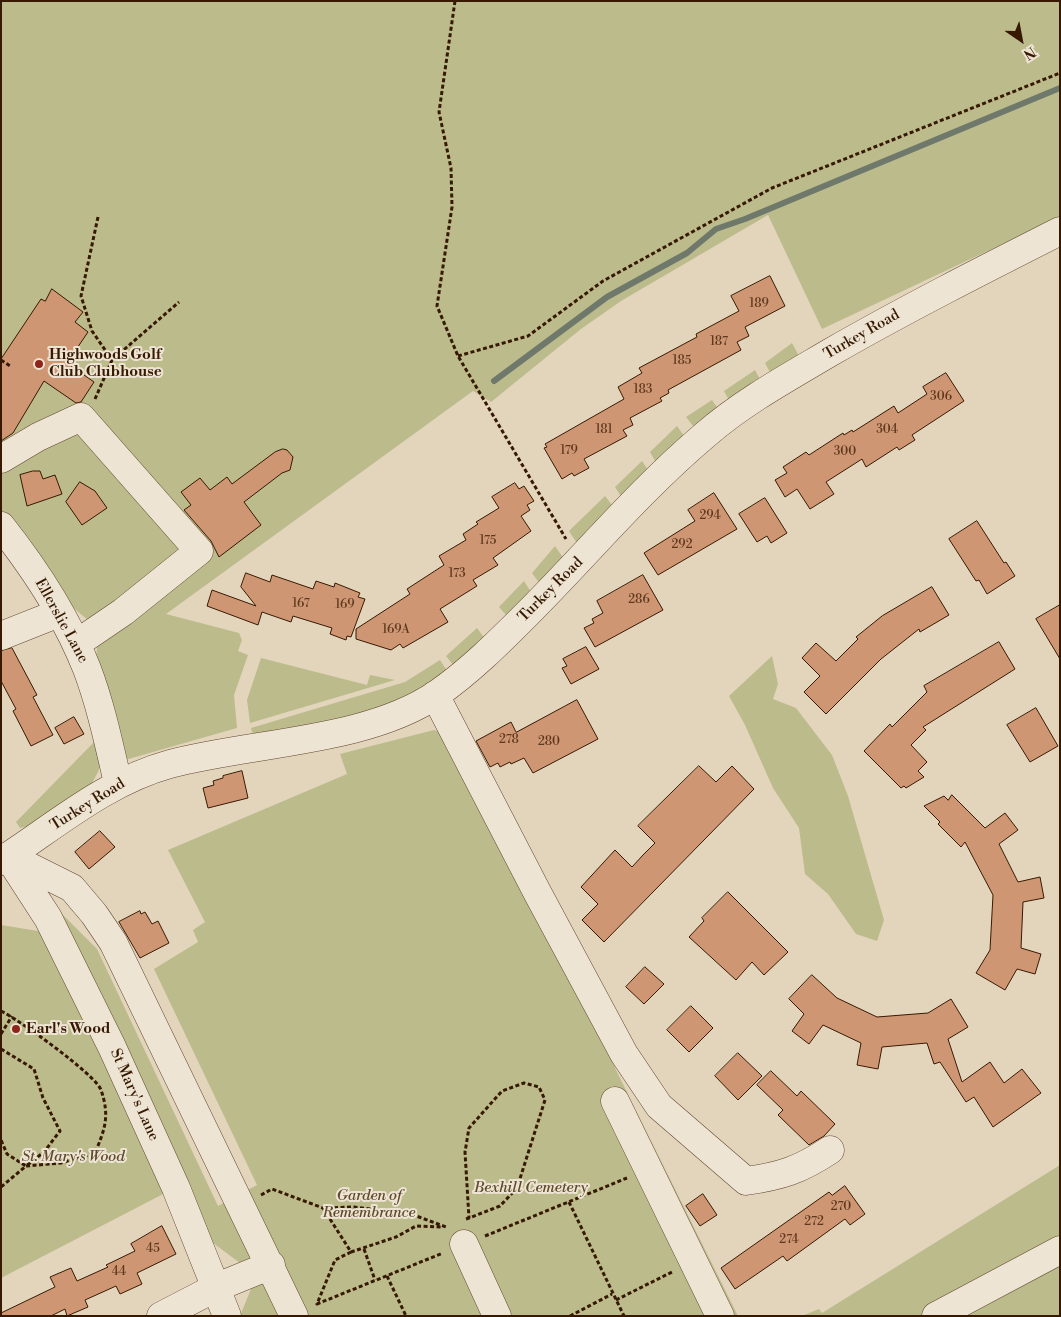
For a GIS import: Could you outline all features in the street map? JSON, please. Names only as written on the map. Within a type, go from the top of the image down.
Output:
[{"type":"street","name":"Turkey Road","points":[[5,859],[118,783],[168,764],[248,747],[350,730],[401,713],[435,695],[483,658],[579,562],[655,479],[707,433],[761,393],[892,317],[1060,231]]},
{"type":"street","points":[[1,460],[38,437],[81,417],[198,551],[123,612],[76,644]]},
{"type":"street","name":"Ellerslie Lane","points":[[1,526],[20,550],[76,644],[87,670],[104,724],[118,783]]},
{"type":"street","points":[[1,636],[59,613]]},
{"type":"street","points":[[435,695],[537,892],[624,1054],[659,1106],[746,1181],[772,1177],[801,1168],[830,1150]]},
{"type":"street","points":[[5,859],[72,888],[94,914],[113,942],[271,1265],[294,1316]]},
{"type":"street","name":"St Mary's Lane","points":[[5,859],[48,918],[112,1047],[176,1188],[227,1316]]},
{"type":"street","points":[[615,1101],[720,1316]]},
{"type":"street","points":[[456,1233],[497,1316]]},
{"type":"street","points":[[936,1316],[1060,1250]]},
{"type":"street","points":[[161,1316],[215,1288],[271,1265]]},
{"type":"path","points":[[455,1],[439,112],[450,168],[452,207],[437,306],[458,356],[579,562]]},
{"type":"path","points":[[458,356],[528,336],[603,281],[772,188],[1060,73]]},
{"type":"path","points":[[98,217],[81,296],[92,331],[112,360]]},
{"type":"path","points":[[81,417],[98,395],[112,360],[179,302]]},
{"type":"path","points":[[1,360],[10,366]]},
{"type":"path","points":[[1,1011],[12,1016],[44,1038],[100,1087],[107,1125],[95,1153],[61,1163],[26,1166],[7,1154],[1,1140]]},
{"type":"path","points":[[1,1034],[12,1016]]},
{"type":"path","points":[[1,1049],[34,1069],[43,1098],[60,1131],[44,1152],[1,1187]]},
{"type":"path","points":[[456,1233],[469,1218],[500,1206],[517,1188],[545,1100],[539,1087],[524,1083],[502,1091],[469,1128],[465,1152],[469,1218]]},
{"type":"path","points":[[456,1233],[416,1226],[396,1237],[351,1252],[335,1260],[317,1304],[387,1276],[456,1233],[569,1202],[649,1169]]},
{"type":"path","points":[[241,1204],[272,1189],[323,1208],[354,1207],[411,1214],[456,1233]]},
{"type":"path","points":[[569,1202],[624,1316]]},
{"type":"path","points":[[323,1208],[351,1252]]},
{"type":"path","points":[[364,1249],[375,1280]]},
{"type":"path","points":[[616,1300],[693,1261]]},
{"type":"path","points":[[387,1276],[406,1316]]},
{"type":"path","points":[[570,1316],[612,1294]]},
{"type":"green space","points":[[1,1],[1060,1],[1060,217],[822,329],[768,215],[621,301],[581,329],[491,402],[473,391],[166,614],[239,633],[242,640],[238,651],[248,655],[234,695],[237,728],[125,760],[95,666],[98,639],[88,620],[53,591],[1,509]]},
{"type":"green space","points":[[792,343],[800,358],[772,376],[765,363]]},
{"type":"green space","points":[[755,370],[762,383],[732,406],[724,391]]},
{"type":"green space","points":[[712,400],[721,413],[697,431],[686,417]]},
{"type":"green space","points":[[677,426],[687,440],[658,466],[650,452]]},
{"type":"green space","points":[[642,461],[650,473],[624,501],[615,487]]},
{"type":"green space","points":[[605,496],[616,510],[580,548],[569,531]]},
{"type":"green space","points":[[555,546],[564,559],[540,584],[532,573]]},
{"type":"green space","points":[[524,581],[531,592],[508,617],[499,607]]},
{"type":"green space","points":[[477,628],[485,639],[454,666],[446,656]]},
{"type":"green space","points":[[772,656],[778,684],[773,699],[796,708],[832,755],[848,796],[884,920],[877,941],[856,934],[828,894],[805,874],[799,828],[773,788],[745,725],[729,696]]},
{"type":"green space","points":[[261,658],[367,685],[370,675],[395,680],[250,723],[247,700]]},
{"type":"green space","points":[[440,660],[449,674],[413,697],[346,722],[259,737],[252,732],[251,728],[405,682]]},
{"type":"green space","points":[[434,730],[446,733],[592,1014],[616,1070],[738,1316],[240,1316],[251,1289],[240,1263],[205,1237],[53,905],[97,949],[218,1206],[257,1185],[154,969],[198,942],[193,930],[205,922],[168,850],[347,774],[340,754]]},
{"type":"green space","points":[[95,741],[103,757],[92,783],[41,823],[20,828],[16,822]]},
{"type":"green space","name":"St. Mary's Wood","points":[[1,925],[44,932],[169,1191],[1,1278]]},
{"type":"green space","points":[[1060,1165],[1060,1316],[802,1316],[819,1309],[822,1313]]},
{"type":"building","points":[[770,276],[785,306],[745,327],[749,336],[737,342],[741,350],[668,390],[669,393],[660,398],[662,401],[630,418],[633,425],[623,430],[627,436],[584,459],[589,468],[574,476],[572,473],[562,479],[544,448],[547,447],[545,444],[624,399],[618,387],[642,373],[639,368],[697,337],[696,334],[739,311],[731,296]]},
{"type":"building","name":"Highwoods Golf Club Clubhouse","points":[[52,289],[83,312],[75,322],[88,332],[67,363],[94,382],[81,402],[76,403],[44,381],[13,433],[1,441],[1,359],[41,299],[45,301]]},
{"type":"building","points":[[946,373],[964,401],[912,435],[915,440],[899,450],[897,447],[866,467],[862,459],[826,482],[834,494],[810,509],[797,489],[785,497],[775,480],[787,473],[783,467],[806,452],[809,455],[843,433],[844,435],[852,430],[853,432],[894,406],[898,413],[927,394],[923,387]]},
{"type":"building","points":[[283,449],[287,450],[293,457],[290,470],[282,473],[244,502],[261,525],[219,557],[211,541],[184,510],[191,505],[181,492],[200,478],[210,490],[227,477],[232,484],[275,452]]},
{"type":"building","points":[[40,471],[43,479],[55,475],[62,494],[27,506],[20,475]]},
{"type":"building","points":[[80,482],[95,491],[107,508],[82,525],[66,502]]},
{"type":"building","points":[[515,483],[519,489],[524,486],[534,501],[527,505],[530,510],[521,516],[531,531],[493,558],[498,565],[473,580],[477,586],[440,609],[448,622],[403,648],[400,644],[391,650],[356,639],[356,629],[410,594],[407,589],[444,565],[439,556],[466,540],[463,534],[478,524],[476,522],[499,508],[492,497]]},
{"type":"building","points":[[714,493],[737,529],[658,575],[644,553],[695,521],[688,510]]},
{"type":"building","points":[[765,498],[787,533],[771,543],[767,536],[757,542],[739,514]]},
{"type":"building","points":[[977,521],[1004,563],[1006,562],[1015,576],[987,594],[979,580],[976,581],[949,539]]},
{"type":"building","points":[[246,573],[270,582],[272,575],[313,589],[316,581],[334,587],[335,583],[360,593],[358,597],[365,599],[351,637],[347,636],[346,640],[330,634],[332,628],[293,616],[291,622],[262,612],[258,625],[207,606],[212,590],[256,606],[241,587]]},
{"type":"building","points":[[643,575],[663,610],[595,647],[584,628],[594,623],[592,619],[603,613],[597,601]]},
{"type":"building","points":[[932,587],[949,615],[920,632],[919,629],[881,659],[826,714],[804,692],[820,676],[802,658],[816,643],[836,661],[858,639],[856,637],[882,616]]},
{"type":"building","points":[[1060,605],[1060,659],[1036,619]]},
{"type":"building","points":[[999,642],[1015,669],[923,727],[926,730],[911,745],[927,762],[918,771],[924,777],[906,788],[904,786],[901,788],[864,751],[890,724],[892,727],[927,692],[924,686]]},
{"type":"building","points":[[586,647],[599,669],[571,684],[562,668],[567,666],[563,659]]},
{"type":"building","points":[[12,648],[37,695],[33,697],[53,735],[31,746],[13,711],[16,709],[1,681],[1,651]]},
{"type":"building","points":[[577,700],[598,739],[533,773],[524,758],[500,767],[498,763],[490,767],[476,741],[511,722],[516,732]]},
{"type":"building","points":[[1036,708],[1058,746],[1030,762],[1007,725]]},
{"type":"building","points":[[74,717],[84,734],[64,744],[55,728]]},
{"type":"building","points":[[699,766],[716,782],[732,766],[754,789],[604,942],[582,920],[598,904],[581,887],[615,850],[632,867],[655,843],[638,826]]},
{"type":"building","points":[[242,771],[248,798],[208,808],[203,788],[214,785],[213,781],[223,778],[223,776]]},
{"type":"building","points":[[952,795],[985,828],[1005,813],[1018,830],[999,844],[1018,882],[1040,877],[1044,898],[1023,902],[1021,948],[1041,954],[1035,974],[1017,969],[1005,990],[976,973],[990,950],[993,895],[965,842],[961,847],[938,824],[940,822],[924,806],[944,796],[948,800]]},
{"type":"building","points":[[100,831],[115,847],[89,869],[75,852]]},
{"type":"building","points":[[728,892],[788,952],[764,975],[752,962],[736,980],[689,937],[704,921],[702,918]]},
{"type":"building","points":[[140,911],[141,914],[145,912],[152,924],[158,921],[169,943],[140,958],[119,922]]},
{"type":"building","points":[[645,967],[664,984],[644,1004],[626,987]]},
{"type":"building","points":[[812,975],[837,998],[877,1017],[928,1013],[951,999],[968,1027],[948,1039],[962,1082],[990,1062],[1004,1083],[1022,1069],[1041,1093],[993,1127],[974,1097],[966,1102],[940,1062],[934,1064],[927,1043],[882,1047],[878,1069],[857,1065],[861,1043],[823,1025],[809,1044],[792,1031],[804,1014],[789,999]]},
{"type":"building","points":[[691,1006],[713,1028],[689,1052],[667,1030]]},
{"type":"building","points":[[738,1053],[762,1076],[738,1100],[715,1076]]},
{"type":"building","points":[[771,1071],[797,1096],[801,1091],[835,1124],[824,1136],[809,1145],[778,1115],[783,1110],[757,1085]]},
{"type":"building","points":[[845,1186],[865,1214],[850,1225],[845,1219],[787,1261],[783,1256],[735,1289],[721,1268],[829,1192],[832,1195]]},
{"type":"building","points":[[703,1194],[717,1215],[700,1226],[686,1206]]},
{"type":"building","points":[[162,1226],[176,1254],[137,1273],[142,1284],[120,1294],[116,1286],[85,1300],[88,1307],[67,1316],[65,1309],[51,1316],[1,1316],[1,1313],[55,1287],[50,1277],[71,1268],[77,1281],[108,1267],[106,1265],[135,1251],[131,1244]]},
{"type":"waterway","points":[[494,381],[607,297],[687,253],[716,229],[745,219],[1060,88]]},
{"type":"place","name":"Highwoods Golf Club Clubhouse","points":[[39,364]]},
{"type":"place","name":"Earl's Wood","points":[[16,1029]]},
{"type":"park label","name":"Bexhill Cemetery","points":[[531,1188]]},
{"type":"park label","name":"Garden of Remembrance","points":[[369,1204]]}]
